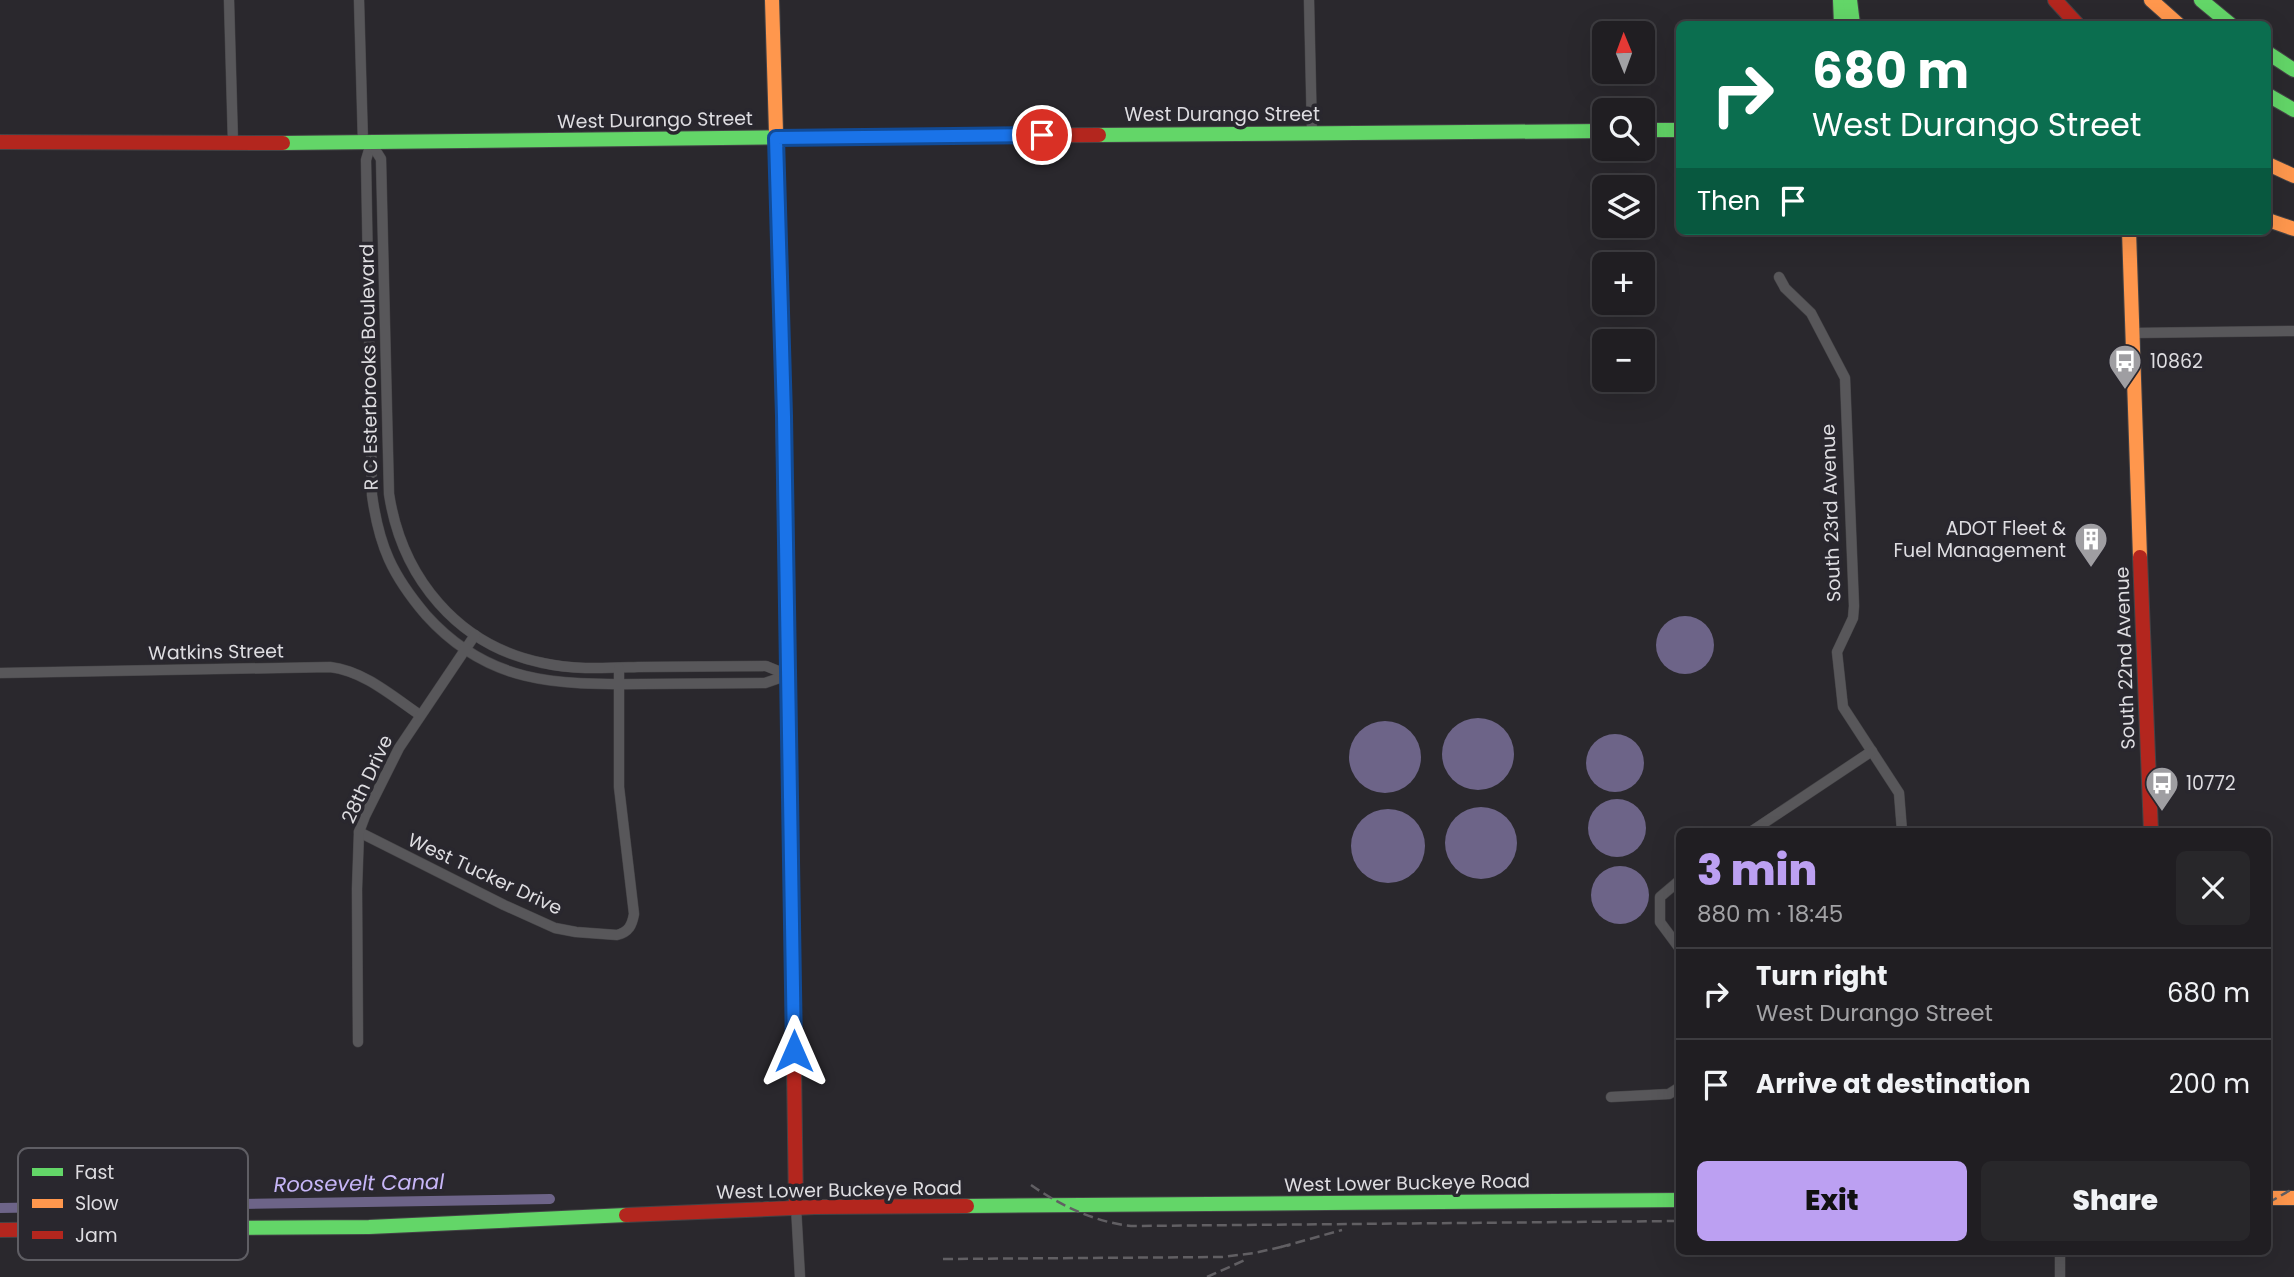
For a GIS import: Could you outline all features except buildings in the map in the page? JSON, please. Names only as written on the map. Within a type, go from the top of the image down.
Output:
[{"type":"main road","points":[[772,0],[784,416],[796,1208]]},
{"type":"main road","points":[[1840,0],[1841,21]]},
{"type":"main road","points":[[1850,0],[1853,21]]},
{"type":"main road","points":[[2055,0],[2074,21]]},
{"type":"main road","points":[[2201,0],[2226,21]]},
{"type":"main road","points":[[2152,1],[2175,21]]},
{"type":"main road","points":[[2271,55],[2294,70]]},
{"type":"main road","points":[[2271,97],[2294,110]]},
{"type":"main road","points":[[1655,130],[1676,130]]},
{"type":"main road","name":"West Durango Street","points":[[0,142],[367,143],[1592,131]]},
{"type":"main road","points":[[2271,165],[2294,176]]},
{"type":"main road","points":[[2271,221],[2294,231]]},
{"type":"main road","points":[[2271,228],[2294,231]]},
{"type":"main road","name":"South 22nd Avenue","points":[[2129,235],[2151,828]]},
{"type":"main road","points":[[2271,1198],[2294,1198]]},
{"type":"main road","name":"West Lower Buckeye Road","points":[[248,1227],[383,1226],[796,1208],[1676,1200]]},
{"type":"main road","name":"West Lower Buckeye Road","points":[[0,1230],[18,1230]]},
{"type":"street","points":[[229,0],[233,143]]},
{"type":"street","points":[[359,0],[367,143]]},
{"type":"street","points":[[1309,0],[1312,133]]},
{"type":"street","name":"R C Esterbrooks Boulevard","points":[[367,143],[381,159],[388,477],[395,523],[410,563],[420,580],[448,613],[475,635],[520,658],[578,668],[766,666],[788,675]]},
{"type":"street","name":"R C Esterbrooks Boulevard","points":[[367,143],[371,463],[376,523],[381,543],[413,600],[435,625],[465,649],[499,668],[528,678],[569,684],[618,685],[765,683],[788,675]]},
{"type":"street","name":"South 23rd Avenue","points":[[1779,277],[1785,288],[1811,313],[1845,378],[1854,606],[1853,618],[1837,652],[1843,707],[1899,793],[1901,828]]},
{"type":"street","points":[[2132,333],[2294,331]]},
{"type":"street","name":"28th Drive","points":[[358,1042],[359,832],[387,771],[420,715],[475,635]]},
{"type":"street","name":"Watkins Street","points":[[0,673],[330,667],[364,677],[420,715]]},
{"type":"street","name":"West Tucker Drive","points":[[359,832],[503,905],[555,928],[588,933],[624,933],[633,922],[634,914],[619,787],[619,668]]},
{"type":"street","points":[[1756,828],[1872,751]]},
{"type":"street","points":[[1676,883],[1660,897],[1660,922],[1676,944]]},
{"type":"street","points":[[1611,1097],[1669,1094],[1676,1090]]},
{"type":"street","points":[[796,1208],[800,1277]]},
{"type":"street","points":[[2060,1255],[2060,1277]]},
{"type":"shaded area","points":[[1679,616],[1691,616],[1706,624],[1714,639],[1714,651],[1706,666],[1691,674],[1679,674],[1664,666],[1656,651],[1656,639],[1664,624]]},
{"type":"shaded area","points":[[1485,718],[1504,728],[1512,740],[1512,768],[1504,780],[1492,788],[1471,790],[1452,780],[1444,768],[1442,747],[1452,728],[1464,720]]},
{"type":"shaded area","points":[[1392,721],[1411,731],[1419,743],[1419,771],[1411,783],[1399,791],[1378,793],[1359,783],[1351,771],[1349,750],[1359,731],[1371,723]]},
{"type":"shaded area","points":[[1609,734],[1621,734],[1636,742],[1644,757],[1644,769],[1636,784],[1621,792],[1609,792],[1594,784],[1586,769],[1586,757],[1594,742]]},
{"type":"shaded area","points":[[1611,799],[1623,799],[1638,807],[1646,822],[1646,834],[1638,849],[1623,857],[1611,857],[1596,849],[1588,834],[1588,822],[1596,807]]},
{"type":"shaded area","points":[[1481,807],[1501,813],[1511,823],[1517,843],[1511,863],[1501,873],[1481,879],[1461,873],[1451,863],[1445,843],[1451,823],[1461,813]]},
{"type":"shaded area","points":[[1381,809],[1395,809],[1409,815],[1419,825],[1425,846],[1419,867],[1409,877],[1395,883],[1381,883],[1367,877],[1357,867],[1351,853],[1351,839],[1357,825],[1367,815]]},
{"type":"shaded area","points":[[1620,866],[1631,868],[1644,879],[1649,895],[1647,906],[1636,919],[1620,924],[1609,922],[1596,911],[1591,895],[1593,884],[1604,871]]},
{"type":"waterway","name":"Roosevelt Canal","points":[[248,1204],[550,1199]]},
{"type":"waterway","name":"Roosevelt Canal","points":[[0,1208],[18,1208]]},
{"type":"railway","points":[[1031,1185],[1079,1212],[1104,1221],[1131,1226],[1676,1221]]},
{"type":"railway","points":[[2271,1201],[2294,1188]]},
{"type":"railway","points":[[1281,1247],[1342,1230]]},
{"type":"railway","points":[[943,1259],[1222,1257],[1290,1245]]},
{"type":"railway","points":[[1207,1277],[1245,1260]]},
{"type":"traffic: fast","points":[[1840,0],[1841,21]]},
{"type":"traffic: fast","points":[[1850,0],[1853,21]]},
{"type":"traffic: fast","points":[[2201,0],[2226,21]]},
{"type":"traffic: fast","points":[[2271,55],[2294,70]]},
{"type":"traffic: fast","points":[[2271,97],[2294,110]]},
{"type":"traffic: fast","points":[[1655,130],[1676,130]]},
{"type":"traffic: fast","points":[[1099,135],[1592,131]]},
{"type":"traffic: fast","points":[[283,143],[817,137]]},
{"type":"traffic: fast","points":[[781,297],[790,786]]},
{"type":"traffic: fast","points":[[967,1206],[1676,1200]]},
{"type":"traffic: fast","points":[[248,1228],[369,1227],[626,1215]]},
{"type":"traffic: slow","points":[[772,0],[781,297]]},
{"type":"traffic: slow","points":[[2151,0],[2175,21]]},
{"type":"traffic: slow","points":[[2271,165],[2294,176]]},
{"type":"traffic: slow","points":[[2271,221],[2294,229]]},
{"type":"traffic: slow","points":[[2129,235],[2140,557]]},
{"type":"traffic: slow","points":[[2271,1198],[2294,1198]]},
{"type":"traffic: jam","points":[[2055,0],[2074,21]]},
{"type":"traffic: jam","points":[[817,137],[1099,135]]},
{"type":"traffic: jam","points":[[0,142],[283,143]]},
{"type":"traffic: jam","points":[[2140,557],[2151,828]]},
{"type":"traffic: jam","points":[[790,786],[796,1207]]},
{"type":"traffic: jam","points":[[626,1215],[815,1207],[967,1206]]},
{"type":"traffic: jam","points":[[0,1230],[18,1230]]},
{"type":"place","name":"10862","points":[[2125,391]]},
{"type":"place","name":"ADOT Fleet & Fuel Management","points":[[2091,569]]},
{"type":"place","name":"10772","points":[[2162,813]]},
{"type":"route","points":[[794,1051],[784,416],[776,138],[1042,135]]}]
